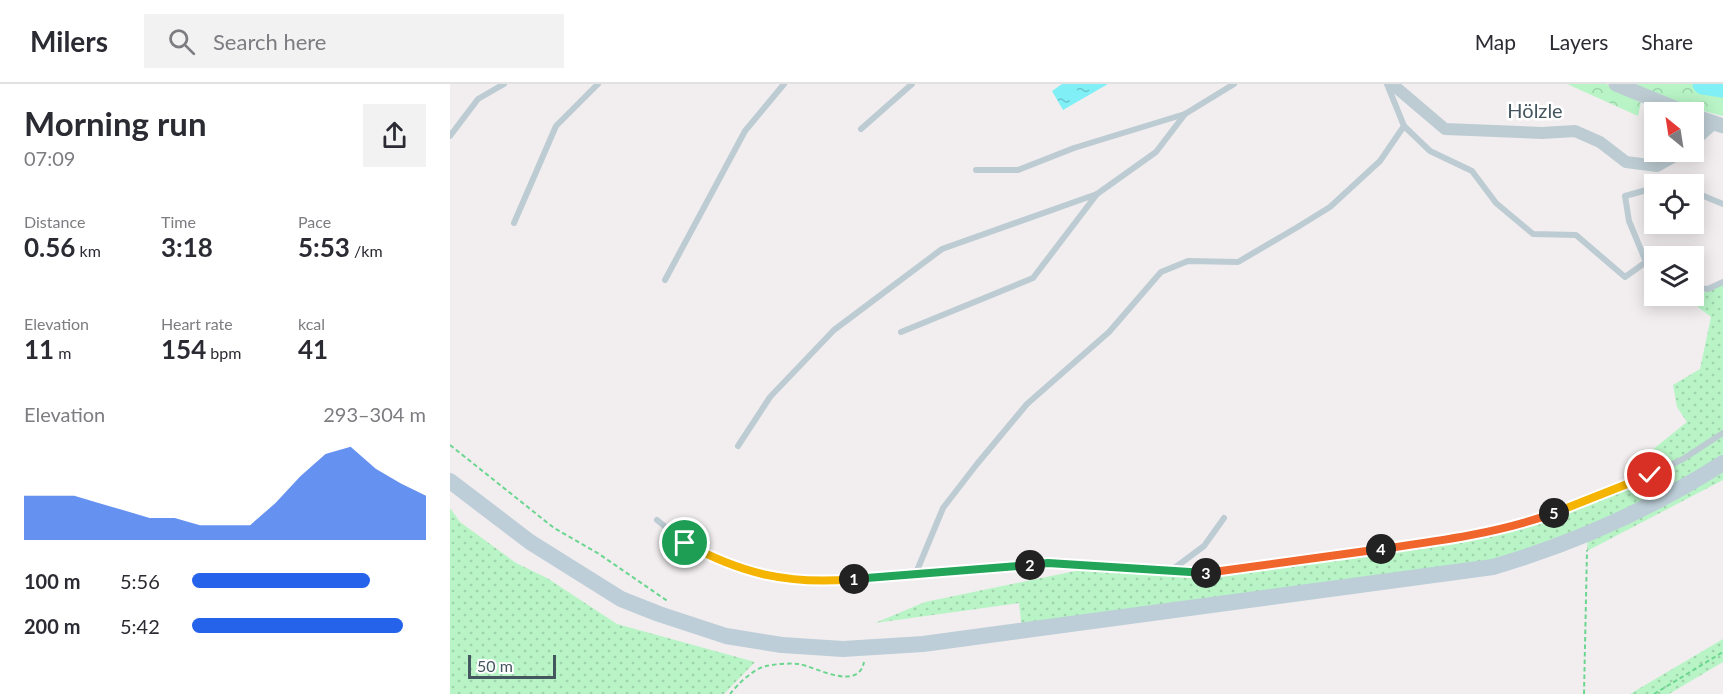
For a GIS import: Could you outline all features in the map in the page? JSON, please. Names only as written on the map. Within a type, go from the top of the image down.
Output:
[{"type":"main road","points":[[450,481],[530,542],[630,603],[726,636],[782,645],[843,649],[934,642],[1493,567],[1545,552],[1623,520],[1723,463]]},
{"type":"street","name":"Hölzle","points":[[1392,84],[1445,129],[1542,133],[1575,131],[1600,142],[1626,162],[1657,166],[1664,162]]},
{"type":"street","points":[[1616,84],[1660,102]]},
{"type":"street","points":[[1704,134],[1718,125]]},
{"type":"lane","points":[[450,136],[478,99],[504,84]]},
{"type":"lane","points":[[514,223],[556,126],[598,84]]},
{"type":"lane","points":[[665,280],[745,131],[784,84]]},
{"type":"lane","points":[[861,129],[912,84]]},
{"type":"lane","points":[[976,170],[1018,170],[1074,148],[1185,114],[1234,84]]},
{"type":"lane","points":[[1387,84],[1404,126],[1430,151],[1472,171],[1496,203],[1533,234],[1576,235],[1625,277],[1644,263]]},
{"type":"lane","points":[[738,446],[770,397],[834,330],[942,249],[1096,194],[1155,152],[1185,114]]},
{"type":"lane","points":[[916,573],[943,508],[976,464],[1028,404],[1109,332],[1161,272],[1188,261],[1238,262],[1296,228],[1330,207],[1380,161],[1404,126]]},
{"type":"lane","points":[[1644,191],[1625,196],[1629,221],[1644,257]]},
{"type":"lane","points":[[901,332],[1033,278],[1096,194]]},
{"type":"lane","points":[[1704,196],[1723,204]]},
{"type":"lane","points":[[1704,289],[1723,282]]},
{"type":"lane","points":[[657,520],[685,543],[720,562],[773,578],[816,583],[1048,563],[1198,574],[1393,548],[1528,522],[1634,483],[1683,459],[1723,433]]},
{"type":"lane","points":[[1169,572],[1204,546],[1224,518]]},
{"type":"path","points":[[450,445],[554,528],[599,554],[677,605]]},
{"type":"path","points":[[1584,694],[1588,535]]},
{"type":"path","points":[[730,694],[740,683],[764,666],[797,664],[847,678],[856,675],[863,667],[867,648]]},
{"type":"path","points":[[1654,694],[1723,652]]},
{"type":"green space","points":[[1567,84],[1606,84],[1641,103],[1638,116]]},
{"type":"green space","points":[[1635,84],[1723,84],[1723,116],[1704,111],[1704,102],[1671,102]]},
{"type":"green space","points":[[1723,282],[1723,480],[1587,551],[1588,536],[1545,552],[1022,630],[1019,603],[875,623],[925,602],[1100,566],[1198,574],[1393,548],[1528,522],[1649,475],[1637,462],[1687,422],[1677,407],[1673,385],[1700,369],[1711,317],[1697,306],[1704,306],[1704,293]]},
{"type":"green space","points":[[450,508],[460,522],[516,563],[547,578],[617,624],[755,662],[724,694],[450,694]]},
{"type":"green space","points":[[1723,639],[1723,662],[1669,694],[1630,694]]},
{"type":"water","points":[[1062,84],[1108,84],[1063,110],[1052,91]]},
{"type":"waterway","points":[[1703,84],[1723,87]]},
{"type":"route","points":[[685,543],[720,562],[773,578],[816,583],[1048,563],[1198,574],[1393,548],[1470,535],[1528,522],[1650,475]]}]
